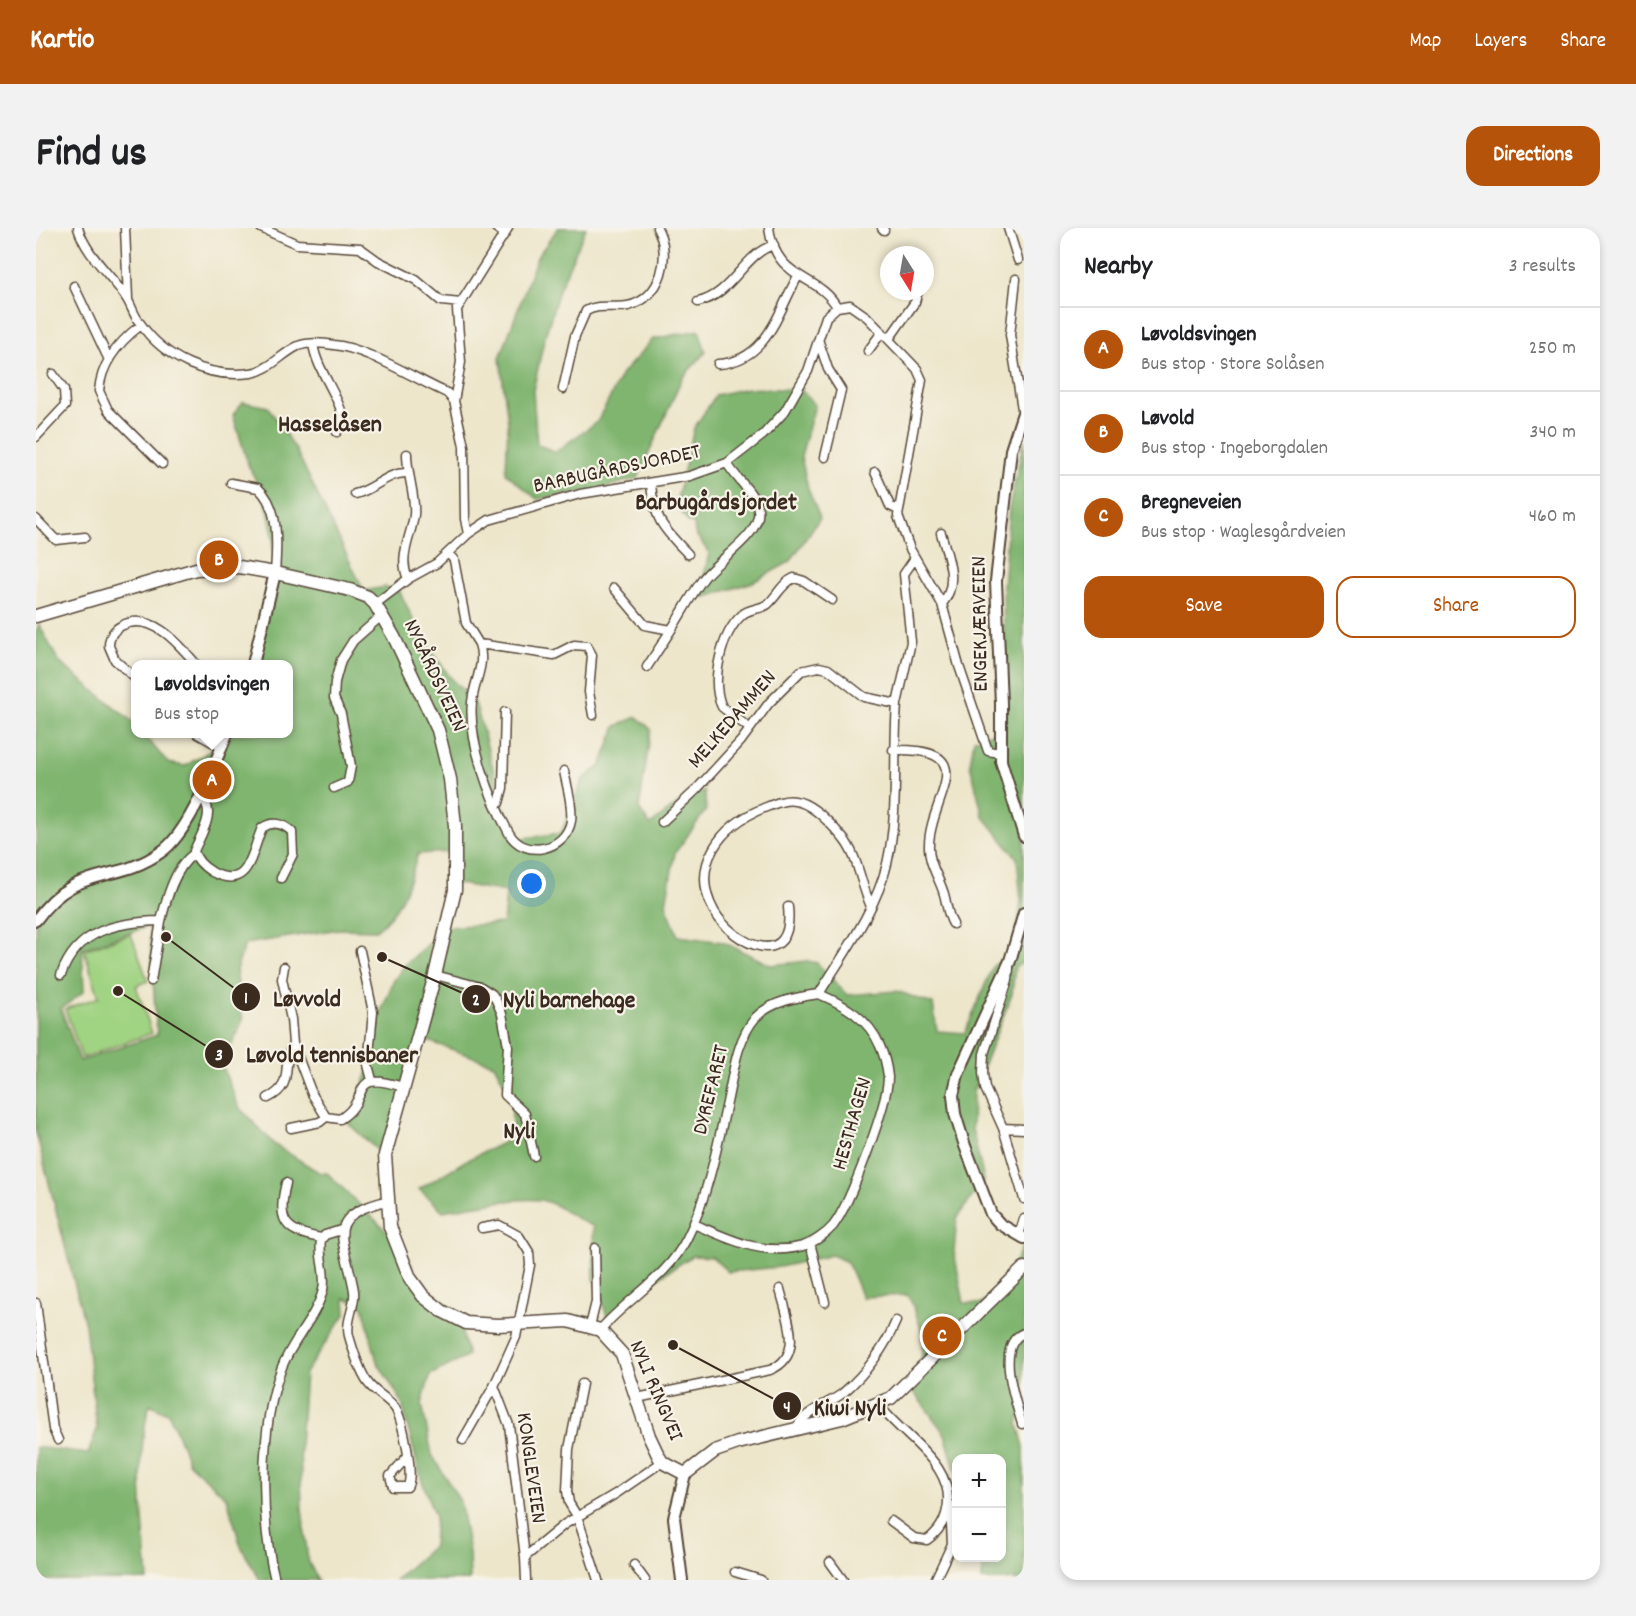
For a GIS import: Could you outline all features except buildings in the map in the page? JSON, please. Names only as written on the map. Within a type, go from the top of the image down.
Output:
[{"type":"main road","points":[[36,616],[196,569],[239,567],[350,590],[375,604]]},
{"type":"main road","name":"NYGÅRDSVEIEN","points":[[375,604],[438,730],[450,779],[455,826],[455,890],[435,975],[386,1147],[386,1201],[396,1245],[410,1278],[423,1296],[442,1311],[466,1323],[524,1323]]},
{"type":"main road","points":[[662,1462],[685,1474],[715,1452],[842,1418],[879,1405],[891,1398],[928,1364],[1024,1268]]},
{"type":"main road","points":[[524,1323],[568,1321],[595,1328]]},
{"type":"main road","name":"NYLI RINGVEI","points":[[595,1328],[622,1354],[649,1436],[662,1462]]},
{"type":"street","points":[[78,228],[89,252],[128,300],[141,325],[178,358],[199,369],[216,373],[241,374],[260,370],[297,346],[333,344],[362,351],[447,393],[454,401]]},
{"type":"street","points":[[125,228],[128,300]]},
{"type":"street","points":[[261,228],[297,244],[360,248],[378,261],[416,280],[441,302],[461,303]]},
{"type":"street","points":[[468,534],[465,519],[464,447],[454,401],[461,362],[456,315],[474,279],[507,231],[496,228]]},
{"type":"street","points":[[563,389],[575,336],[586,311],[597,306],[631,305],[644,297],[656,284],[665,259],[665,249],[657,228]]},
{"type":"street","points":[[768,228],[781,260],[798,276],[818,287],[837,307],[855,307],[917,369],[924,386],[898,510],[915,558],[942,603],[959,666],[988,752],[1000,753]]},
{"type":"street","points":[[1008,228],[1018,260]]},
{"type":"street","points":[[698,302],[713,297],[761,250],[774,245]]},
{"type":"street","points":[[718,364],[736,360],[762,342],[784,309],[798,276]]},
{"type":"street","points":[[1016,279],[1010,335],[1023,412]]},
{"type":"street","points":[[74,286],[109,360]]},
{"type":"street","points":[[889,339],[916,300]]},
{"type":"street","name":"BARBUGÅRDSJORDET","points":[[468,534],[489,520],[556,500],[690,476],[727,463],[763,435],[786,411],[808,371],[826,317],[837,307]]},
{"type":"street","points":[[141,325],[122,342],[109,360],[99,384],[101,401],[162,464]]},
{"type":"street","points":[[868,351],[882,332]]},
{"type":"street","points":[[819,342],[828,369],[840,388],[825,457]]},
{"type":"street","points":[[314,344],[318,361],[342,409],[344,420],[337,432]]},
{"type":"street","points":[[36,437],[65,406],[64,390],[53,374]]},
{"type":"street","name":"ENGEKJÆRVEIEN","points":[[1023,412],[1011,450],[996,581],[1002,704],[1000,753],[1004,777],[1024,836]]},
{"type":"street","points":[[407,454],[407,473],[414,514],[404,555],[408,579]]},
{"type":"street","points":[[647,668],[704,578],[714,566],[738,546],[756,521],[758,510],[756,502],[727,463]]},
{"type":"street","points":[[875,472],[890,506],[898,510]]},
{"type":"street","points":[[355,494],[366,492],[394,474],[407,473]]},
{"type":"street","points":[[231,483],[258,488],[271,504],[274,515],[275,573],[254,660]]},
{"type":"street","points":[[651,484],[654,507],[660,526],[688,554]]},
{"type":"street","points":[[36,519],[56,540],[85,537]]},
{"type":"street","points":[[941,533],[952,580],[951,589],[942,603]]},
{"type":"street","name":"NYGÅRDSVEIEN","points":[[375,604],[408,579],[437,563],[468,534]]},
{"type":"street","points":[[448,553],[454,560],[466,623],[483,657],[472,702],[473,731],[484,776],[508,832],[518,844],[535,850],[554,844],[567,833],[571,822],[571,808],[564,771]]},
{"type":"street","points":[[819,994],[859,929],[883,875],[890,845],[895,803],[893,750],[897,704],[911,642],[903,583],[904,574],[915,558]]},
{"type":"street","points":[[749,729],[722,707],[717,677],[720,653],[739,619],[750,610],[767,605],[780,588],[794,578],[804,580],[832,600]]},
{"type":"street","points":[[614,588],[645,625],[671,630]]},
{"type":"street","points":[[333,788],[348,782],[351,766],[341,714],[334,698],[341,660],[360,634],[378,618],[383,618]]},
{"type":"street","points":[[131,675],[115,660],[109,646],[114,632],[127,623],[145,623],[158,629],[170,636],[192,660]]},
{"type":"street","points":[[479,645],[554,655],[574,645],[584,644],[591,650],[593,664],[589,692],[593,715]]},
{"type":"street","name":"MELKEDAMMEN","points":[[662,822],[695,791],[779,691],[801,671],[808,668],[828,669],[864,698],[897,704]]},
{"type":"street","points":[[496,804],[499,803],[503,788],[505,712]]},
{"type":"street","points":[[205,738],[221,747]]},
{"type":"street","points":[[36,920],[55,897],[78,881],[147,861],[161,852],[182,830],[200,796],[225,738]]},
{"type":"street","points":[[893,750],[929,753],[938,757],[945,769],[945,790],[930,830],[928,846],[930,860],[953,924]]},
{"type":"street","points":[[151,981],[160,921],[183,864],[194,854],[209,813],[206,800],[200,796]]},
{"type":"street","points":[[788,907],[790,927],[784,939],[762,947],[748,944],[718,917],[710,902],[705,874],[708,856],[723,832],[752,813],[788,801],[803,803],[843,837],[852,853],[870,904]]},
{"type":"street","points":[[194,854],[210,871],[224,877],[238,876],[247,868],[262,828],[274,823],[292,832],[295,847],[281,878]]},
{"type":"street","points":[[1024,913],[1010,961],[958,1074],[953,1103],[965,1146],[991,1214],[1000,1224],[1022,1237],[1024,1219]]},
{"type":"street","points":[[62,975],[71,953],[89,935],[160,921]]},
{"type":"street","points":[[360,951],[372,996],[373,1012],[368,1065],[372,1080]]},
{"type":"street","points":[[1010,961],[1008,980],[984,1054],[983,1073],[988,1095],[1003,1128],[1024,1199]]},
{"type":"street","points":[[285,967],[282,979],[292,1023],[293,1044],[312,1094],[326,1117]]},
{"type":"street","points":[[435,975],[481,987],[492,994],[496,1000],[502,1014],[508,1046],[505,1095],[525,1113],[534,1156]]},
{"type":"street","name":"DYREFARET","points":[[595,1328],[675,1258],[694,1224],[717,1147],[736,1059],[756,1017],[786,1000],[819,994]]},
{"type":"street","name":"HESTHAGEN","points":[[694,1224],[729,1241],[747,1246],[787,1249],[810,1243],[832,1227],[845,1206],[871,1139],[888,1077],[880,1047],[866,1024],[842,1005],[819,994]]},
{"type":"street","points":[[268,1098],[278,1093],[283,1086],[293,1044]]},
{"type":"street","points":[[372,1080],[403,1087]]},
{"type":"street","points":[[291,1128],[320,1122],[326,1117],[340,1119],[346,1115],[363,1087],[372,1080]]},
{"type":"street","points":[[1003,1128],[1024,1129]]},
{"type":"street","points":[[286,1183],[281,1201],[283,1216],[287,1224],[298,1233],[322,1238],[341,1230],[350,1214],[362,1207],[386,1201]]},
{"type":"street","name":"KONGLEVEIEN","points":[[463,1440],[494,1386],[524,1323],[529,1252],[519,1236],[505,1227],[499,1225],[482,1228]]},
{"type":"street","points":[[341,1230],[354,1293],[348,1326],[349,1335],[367,1382],[394,1407],[399,1416],[407,1457]]},
{"type":"street","points":[[275,1580],[265,1508],[266,1431],[281,1368],[322,1294],[324,1278],[320,1248],[322,1238]]},
{"type":"street","points":[[810,1243],[825,1302]]},
{"type":"street","points":[[595,1248],[595,1328]]},
{"type":"street","points":[[637,1398],[770,1370],[783,1363],[791,1351],[791,1341],[780,1289]]},
{"type":"street","points":[[36,1303],[52,1419],[58,1440]]},
{"type":"street","points":[[795,1430],[803,1416],[843,1392],[876,1359],[896,1321]]},
{"type":"street","points":[[1022,1424],[1008,1365],[1011,1348],[1019,1335],[1024,1333]]},
{"type":"street","points":[[582,1384],[577,1400],[568,1468],[569,1503],[577,1516],[598,1580]]},
{"type":"street","name":"KONGLEVEIEN","points":[[494,1386],[509,1425],[525,1557]]},
{"type":"street","points":[[879,1405],[905,1435],[942,1471],[954,1533],[952,1544],[935,1580]]},
{"type":"street","name":"NYLI RINGVEI","points":[[525,1557],[577,1516],[617,1493],[662,1462]]},
{"type":"street","points":[[682,1580],[674,1518],[685,1474]]},
{"type":"street","points":[[891,1521],[914,1538],[927,1539],[943,1521],[949,1500]]},
{"type":"street","points":[[525,1557],[526,1580]]},
{"type":"street","points":[[830,1562],[843,1580]]},
{"type":"street","points":[[634,1566],[645,1580]]},
{"type":"street","points":[[735,1572],[761,1580]]},
{"type":"green space","points":[[558,228],[586,228],[559,290],[544,340],[533,391],[537,444],[555,452],[598,421],[622,374],[653,339],[699,330],[706,352],[682,378],[638,478],[594,491],[537,499],[506,473],[508,422],[500,358],[537,257]]},
{"type":"green space","points":[[748,388],[801,390],[815,405],[801,456],[808,489],[820,518],[790,562],[753,582],[703,598],[702,585],[709,553],[695,533],[694,524],[688,522],[676,503],[694,428],[716,395]]},
{"type":"green space","points":[[243,402],[268,407],[296,450],[364,591],[385,587],[399,590],[422,638],[453,681],[475,702],[503,805],[518,839],[561,833],[583,779],[601,766],[616,726],[637,717],[651,729],[639,809],[650,825],[692,793],[705,791],[706,810],[675,853],[666,904],[678,936],[723,942],[771,965],[807,961],[817,963],[847,995],[897,991],[933,1004],[937,1031],[965,1033],[993,966],[1014,952],[1021,901],[1017,858],[983,816],[970,764],[974,739],[995,732],[997,680],[1004,633],[1003,587],[1009,508],[1024,440],[1024,963],[1015,966],[1012,994],[973,1092],[972,1129],[984,1180],[957,1218],[954,1252],[964,1303],[982,1304],[1010,1273],[1024,1243],[1024,1400],[1018,1424],[1024,1447],[1024,1580],[982,1580],[984,1562],[1006,1562],[1006,1454],[952,1454],[952,1458],[945,1434],[913,1391],[920,1364],[922,1342],[919,1321],[908,1295],[862,1297],[847,1262],[832,1255],[780,1267],[728,1272],[712,1257],[692,1256],[647,1285],[608,1319],[594,1279],[593,1226],[548,1202],[539,1200],[497,1202],[443,1211],[419,1189],[465,1161],[513,1138],[511,1096],[494,1064],[428,1041],[416,1048],[386,1158],[349,1124],[369,1069],[379,1016],[394,980],[405,965],[447,927],[503,923],[506,892],[454,883],[449,852],[418,854],[398,905],[376,930],[339,929],[245,944],[236,970],[243,1020],[222,1066],[239,1107],[275,1145],[320,1173],[327,1173],[403,1247],[422,1288],[459,1322],[468,1356],[430,1375],[422,1404],[432,1455],[460,1501],[469,1553],[470,1580],[395,1580],[433,1546],[435,1517],[420,1475],[401,1400],[377,1362],[363,1306],[345,1298],[346,1313],[305,1373],[300,1446],[302,1508],[308,1561],[318,1580],[260,1580],[241,1547],[227,1498],[189,1463],[169,1414],[150,1404],[142,1446],[141,1468],[148,1580],[36,1580],[36,1447],[88,1454],[97,1429],[85,1325],[36,1132],[36,632],[39,624],[59,662],[131,721],[131,738],[146,738],[168,763],[185,766],[230,738],[293,738],[293,660],[256,660],[274,586],[273,534],[265,498],[249,467],[233,415]],"holes":[[[149,926],[157,1035],[80,1061],[61,1009],[84,991],[82,949]]]},
{"type":"green space","points":[[131,934],[148,981],[136,986],[152,1033],[82,1058],[65,1009],[99,997],[84,950]]},
{"type":"place","name":"Løvold","points":[[219,560]]},
{"type":"place","name":"Løvoldsvingen","points":[[212,780]]},
{"type":"place","name":"Løvvold","points":[[166,937]]},
{"type":"place","name":"Nyli barnehage","points":[[382,957]]},
{"type":"place","name":"Løvold tennisbaner","points":[[118,991]]},
{"type":"place","name":"Bregneveien","points":[[942,1336]]},
{"type":"place","name":"Kiwi Nyli","points":[[673,1345]]},
{"type":"district","name":"Hasselåsen","points":[[330,426]]},
{"type":"district","name":"Barbugårdsjordet","points":[[716,504]]},
{"type":"district","name":"Nyli","points":[[519,1133]]}]
